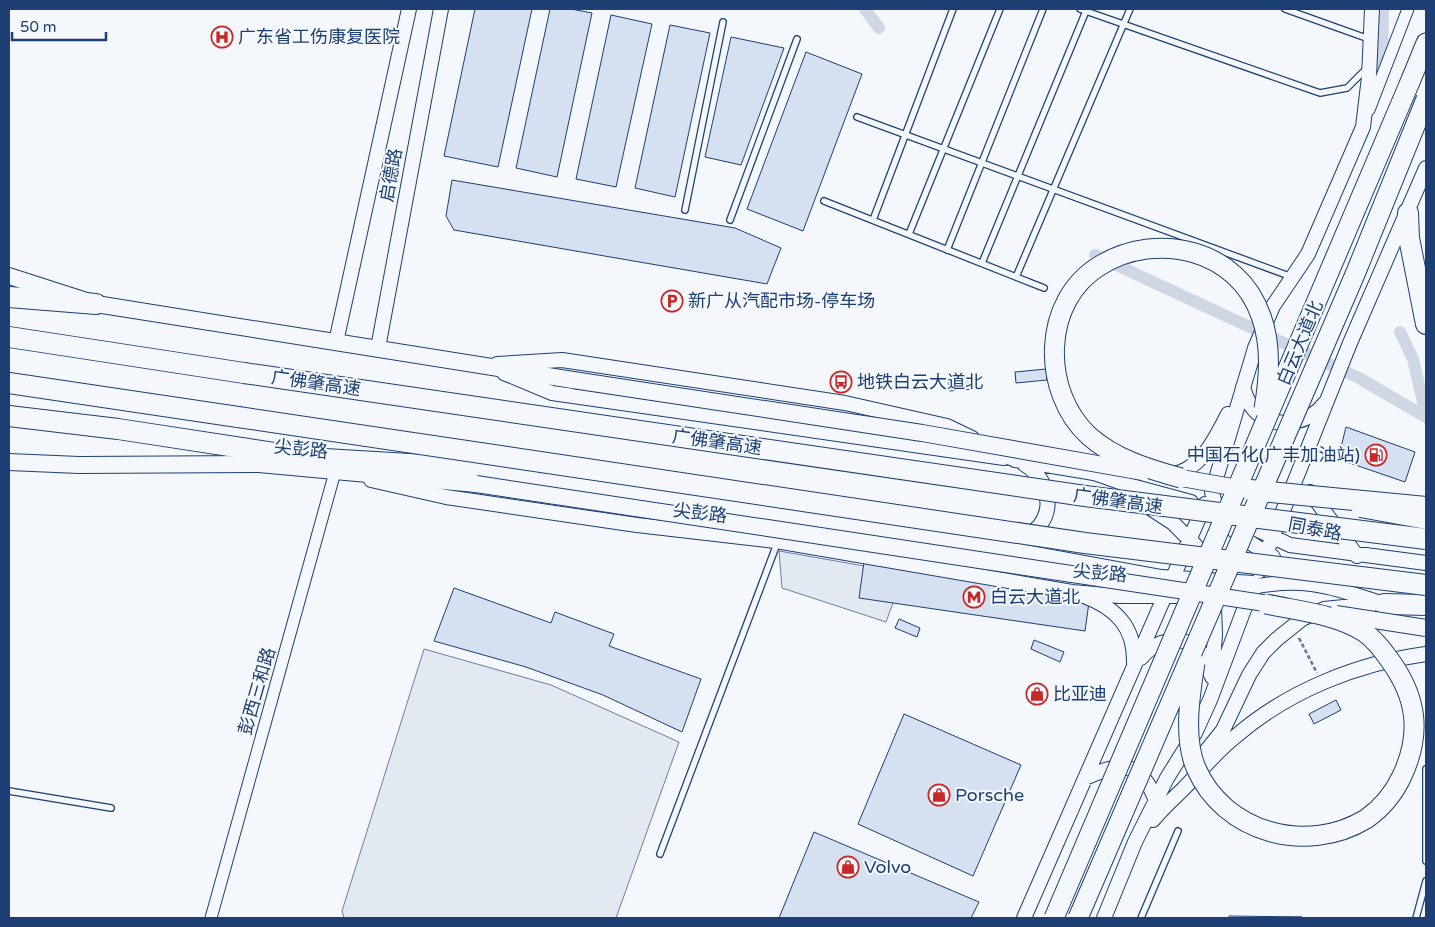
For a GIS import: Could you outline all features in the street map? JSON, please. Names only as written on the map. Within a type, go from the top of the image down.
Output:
[{"type":"highway","name":"白云大道北","points":[[1054,918],[1426,43]]},
{"type":"highway","name":"白云大道北","points":[[1078,918],[1356,272],[1426,99]]},
{"type":"highway","points":[[1408,213],[1409,238],[1426,324]]},
{"type":"highway","points":[[1181,478],[1132,463],[1107,448],[1080,426],[1063,401],[1055,374],[1056,330],[1062,312],[1072,294],[1093,270],[1101,265],[1132,251],[1175,248],[1210,258],[1238,278],[1254,300],[1261,316],[1267,342],[1268,375],[1260,435]]},
{"type":"highway","points":[[9,297],[96,304]]},
{"type":"highway","name":"广佛肇高速","points":[[9,337],[1112,500],[1426,539]]},
{"type":"highway","points":[[9,383],[1056,539],[1426,585]]},
{"type":"highway","points":[[9,416],[118,429],[476,484]]},
{"type":"highway","points":[[308,458],[426,465],[976,547],[1161,580],[1253,586]]},
{"type":"highway","points":[[1250,490],[1426,507]]},
{"type":"highway","points":[[1201,633],[1193,675],[1190,737],[1196,769],[1208,789],[1233,815],[1246,823],[1267,831],[1295,836],[1310,836],[1329,834],[1348,827],[1368,817],[1390,797],[1406,766],[1415,730],[1407,689],[1375,640],[1361,630],[1338,620],[1266,604]]},
{"type":"highway","points":[[1384,604],[1426,605]]},
{"type":"main road","points":[[9,276],[96,304],[922,433],[1426,521]]},
{"type":"main road","name":"尖彭路","points":[[9,462],[146,466],[238,464],[335,472]]},
{"type":"main road","points":[[335,472],[476,484],[1426,629]]},
{"type":"street","name":"启德路","points":[[336,342],[409,9]]},
{"type":"street","name":"启德路","points":[[378,348],[441,9]]},
{"type":"street","points":[[1362,127],[1370,66],[1372,9]]},
{"type":"street","points":[[1408,9],[1316,238],[1294,277],[1273,306],[1255,348],[1212,492],[1218,512],[1232,530],[1267,553],[1384,604],[1426,629]]},
{"type":"street","points":[[1104,918],[1135,842],[1160,803],[1210,700],[1328,397],[1426,168]]},
{"type":"street","points":[[482,364],[562,360],[845,403],[947,426],[1033,469],[1044,484],[1046,506],[1041,523],[1024,539],[1004,544],[976,547]]},
{"type":"street","points":[[482,364],[552,393],[1094,473],[1152,476],[1172,475],[1185,471],[1196,464],[1207,450],[1243,387]]},
{"type":"street","points":[[1243,387],[1247,399],[1260,416],[1278,422],[1297,421],[1313,416],[1328,397]]},
{"type":"street","name":"尖彭路","points":[[335,472],[456,498],[637,525],[776,541],[1072,592],[1118,596],[1194,595],[1280,582],[1301,582],[1322,585],[1384,604]]},
{"type":"street","name":"彭西三和路","points":[[212,918],[335,472]]},
{"type":"street","points":[[1094,473],[1128,485],[1204,506]]},
{"type":"street","points":[[1094,473],[1173,523],[1193,541],[1202,555],[1211,586],[1215,622],[1210,700]]},
{"type":"street","points":[[1298,476],[1357,556]]},
{"type":"street","points":[[1024,918],[1215,480]]},
{"type":"street","name":"同泰路","points":[[1204,506],[1273,538],[1296,546],[1357,556],[1426,564]]},
{"type":"street","points":[[1384,604],[1385,559]]},
{"type":"street","points":[[1072,592],[1106,606],[1121,617],[1132,640],[1133,669]]},
{"type":"street","points":[[1160,803],[1223,730],[1249,675],[1263,653],[1277,639],[1302,619],[1324,609],[1384,604]]},
{"type":"street","points":[[1133,669],[1147,651],[1156,645],[1172,640],[1189,642],[1195,645],[1205,656],[1210,676],[1210,700]]},
{"type":"street","points":[[1160,803],[1236,735],[1273,709],[1338,676],[1368,666],[1426,654]]},
{"type":"street","points":[[1085,778],[1105,768],[1127,767],[1138,771],[1160,803]]},
{"type":"lane","points":[[873,220],[953,9]]},
{"type":"lane","points":[[909,234],[1000,9]]},
{"type":"lane","points":[[947,250],[1043,9]]},
{"type":"lane","points":[[1080,9],[1320,93],[1347,88],[1370,66]]},
{"type":"lane","points":[[1016,277],[1130,9]]},
{"type":"lane","points":[[1285,9],[1371,40]]},
{"type":"lane","points":[[982,264],[1086,11]]},
{"type":"lane","points":[[685,210],[723,22]]},
{"type":"lane","points":[[730,220],[797,39]]},
{"type":"lane","points":[[857,117],[1294,277]]},
{"type":"lane","points":[[824,201],[1044,288]]},
{"type":"lane","points":[[660,854],[775,549],[776,541]]},
{"type":"lane","points":[[1426,771],[1426,860]]},
{"type":"lane","points":[[9,791],[111,808]]},
{"type":"lane","points":[[1141,918],[1178,831]]},
{"type":"lane","points":[[1416,918],[1423,907],[1426,881]]},
{"type":"path","points":[[1299,638],[1318,674]]},
{"type":"shaded area","points":[[779,551],[904,573],[886,622],[782,588]]},
{"type":"shaded area","points":[[424,649],[551,685],[679,742],[616,918],[344,918],[342,911]]},
{"type":"building","points":[[475,9],[532,9],[498,167],[444,156]]},
{"type":"building","points":[[550,9],[571,9],[592,13],[557,177],[516,168]]},
{"type":"building","points":[[611,15],[652,24],[616,187],[576,179]]},
{"type":"building","points":[[670,25],[710,33],[675,197],[635,188]]},
{"type":"building","points":[[731,37],[784,48],[741,165],[705,157]]},
{"type":"building","points":[[806,52],[862,74],[803,231],[747,209]]},
{"type":"building","points":[[452,180],[735,228],[781,248],[767,284],[454,230],[446,216]]},
{"type":"building","points":[[1046,369],[1047,380],[1016,383],[1015,372]]},
{"type":"building","points":[[974,376],[975,389],[949,391],[948,379]]},
{"type":"building","name":"中国石化(广丰加油站)","points":[[1346,427],[1415,452],[1405,482],[1338,459]]},
{"type":"building","name":"白云大道北","points":[[864,562],[1090,595],[1085,631],[859,598]]},
{"type":"building","points":[[454,588],[551,623],[555,612],[614,634],[609,646],[701,679],[682,732],[603,695],[526,667],[434,641]]},
{"type":"building","points":[[899,619],[920,628],[917,637],[895,628]]},
{"type":"building","points":[[1034,640],[1064,652],[1060,662],[1031,649]]},
{"type":"building","points":[[1336,700],[1341,710],[1314,724],[1309,714]]},
{"type":"building","name":"Porsche","points":[[904,714],[1021,765],[973,876],[858,824]]},
{"type":"building","name":"Volvo","points":[[814,832],[979,902],[971,918],[779,918]]},
{"type":"building","points":[[1229,916],[1302,917],[1229,918]]},
{"type":"waterway","points":[[865,9],[879,28]]},
{"type":"waterway","points":[[1382,77],[1383,9]]},
{"type":"waterway","points":[[1095,255],[1359,378],[1426,417]]},
{"type":"waterway","points":[[1400,332],[1413,359],[1426,415]]},
{"type":"place","name":"广东省工伤康复医院","points":[[222,37]]},
{"type":"place","name":"新广从汽配市场-停车场","points":[[672,301]]},
{"type":"place","name":"地铁白云大道北","points":[[841,382]]},
{"type":"place","name":"中国石化(广丰加油站)","points":[[1376,455]]},
{"type":"place","name":"白云大道北","points":[[974,597]]},
{"type":"place","name":"比亚迪","points":[[1037,694]]},
{"type":"place","name":"Porsche","points":[[939,795]]},
{"type":"place","name":"Volvo","points":[[848,867]]}]
